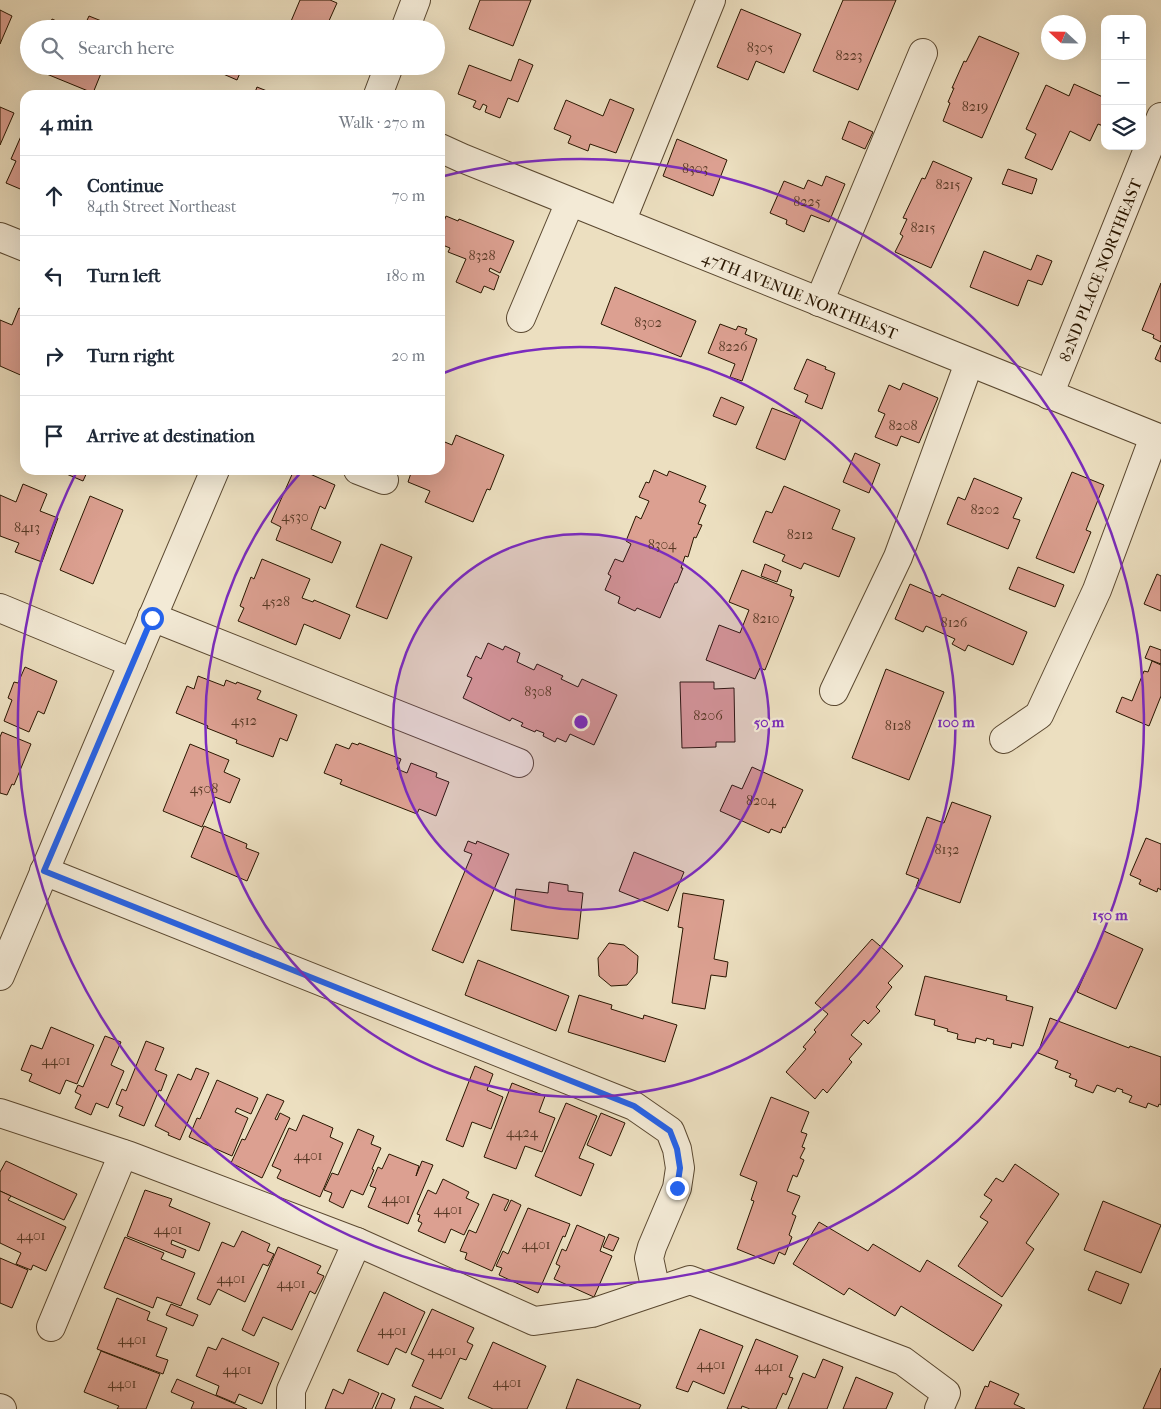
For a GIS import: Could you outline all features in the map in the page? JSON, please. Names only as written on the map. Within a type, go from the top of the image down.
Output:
[{"type":"street","points":[[408,20],[416,0]]},
{"type":"street","points":[[621,222],[711,0]]},
{"type":"street","points":[[818,302],[923,53]]},
{"type":"street","points":[[380,90],[386,75]]},
{"type":"street","name":"82ND PLACE NORTHEAST","points":[[1049,395],[1161,117]]},
{"type":"street","name":"47TH AVENUE NORTHEAST","points":[[445,150],[1158,438]]},
{"type":"street","points":[[521,318],[570,202]]},
{"type":"street","points":[[0,237],[20,245]]},
{"type":"street","points":[[834,691],[898,557],[969,363]]},
{"type":"street","points":[[1004,739],[1039,715],[1097,590],[1158,438]]},
{"type":"street","points":[[0,976],[213,475]]},
{"type":"street","points":[[371,475],[384,480]]},
{"type":"street","points":[[0,608],[133,663]]},
{"type":"street","points":[[152,618],[519,763]]},
{"type":"street","points":[[44,871],[634,1106],[655,1120],[670,1131],[677,1149],[680,1168],[677,1188],[649,1258],[656,1291]]},
{"type":"street","points":[[0,1113],[123,1154],[357,1242],[534,1321],[592,1313],[690,1280],[903,1361],[946,1393],[939,1409]]},
{"type":"street","points":[[51,1327],[123,1154]]},
{"type":"street","points":[[291,1409],[291,1390],[357,1242]]},
{"type":"building","points":[[300,0],[330,0],[337,3],[329,20],[292,20]]},
{"type":"building","points":[[480,0],[531,0],[513,46],[469,29]]},
{"type":"building","points":[[843,0],[896,0],[858,90],[813,71]]},
{"type":"building","points":[[741,9],[801,34],[784,73],[756,61],[748,80],[717,67]]},
{"type":"building","points":[[0,10],[12,16],[0,44]]},
{"type":"building","points":[[89,16],[99,20],[87,20]]},
{"type":"building","points":[[979,36],[1019,53],[982,138],[943,121],[950,103],[948,102],[954,88],[952,88],[964,61],[966,62]]},
{"type":"building","points":[[519,59],[533,65],[518,102],[508,98],[500,118],[485,112],[487,106],[483,104],[480,110],[473,107],[476,101],[458,94],[469,65],[511,81]]},
{"type":"building","points":[[49,75],[100,75],[94,90],[86,90]]},
{"type":"building","points":[[226,75],[239,75],[237,80]]},
{"type":"building","points":[[1074,84],[1101,96],[1101,125],[1098,124],[1090,141],[1070,131],[1052,170],[1025,158],[1036,134],[1026,129],[1046,85],[1069,96]]},
{"type":"building","points":[[610,99],[634,109],[616,153],[590,144],[588,151],[568,143],[571,136],[554,129],[566,100],[603,116]]},
{"type":"building","points":[[0,107],[14,113],[0,145]]},
{"type":"building","points":[[849,121],[873,132],[865,149],[842,139]]},
{"type":"building","points":[[20,138],[20,189],[6,183],[16,161],[11,159]]},
{"type":"building","points":[[677,139],[727,160],[713,196],[663,176]]},
{"type":"building","points":[[933,161],[972,178],[931,268],[895,252],[903,236],[900,234],[907,219],[903,218],[922,178],[925,179]]},
{"type":"building","points":[[1008,169],[1037,179],[1032,194],[1002,184]]},
{"type":"building","points":[[826,176],[845,184],[829,222],[811,215],[804,232],[786,224],[787,220],[770,213],[784,181],[804,189],[808,180],[822,186]]},
{"type":"building","points":[[446,216],[458,221],[459,219],[514,241],[500,273],[490,268],[489,271],[499,276],[494,290],[484,286],[481,293],[456,282],[466,259],[448,252],[450,248],[445,246]]},
{"type":"building","points":[[984,251],[1031,270],[1037,255],[1052,261],[1042,285],[1028,280],[1018,306],[970,287]]},
{"type":"building","points":[[1161,283],[1161,342],[1153,338],[1154,335],[1142,330]]},
{"type":"building","points":[[615,287],[696,321],[681,357],[601,324]]},
{"type":"building","points":[[19,308],[20,375],[0,366],[0,320],[12,325]]},
{"type":"building","points":[[720,324],[736,330],[738,326],[747,329],[745,334],[757,339],[742,381],[730,377],[735,364],[708,353]]},
{"type":"building","points":[[1161,345],[1161,362],[1155,359]]},
{"type":"building","points":[[807,359],[835,373],[822,409],[805,402],[808,395],[794,389]]},
{"type":"building","points":[[903,383],[938,398],[919,443],[901,436],[897,446],[875,437],[885,414],[878,411],[889,385],[900,390]]},
{"type":"building","points":[[721,397],[744,407],[736,425],[713,416]]},
{"type":"building","points":[[772,408],[801,419],[785,460],[756,448]]},
{"type":"building","points":[[456,435],[504,455],[490,490],[487,489],[473,522],[425,502],[430,491],[408,482],[410,475],[445,475],[445,442],[452,445]]},
{"type":"building","points":[[855,453],[880,464],[869,493],[843,482]]},
{"type":"building","points":[[654,470],[667,476],[669,471],[706,486],[699,502],[706,505],[698,524],[702,525],[696,538],[694,537],[688,557],[685,556],[677,583],[675,583],[660,618],[637,608],[635,611],[618,603],[620,597],[605,590],[611,576],[608,574],[615,559],[623,562],[631,544],[626,541],[636,516],[641,519],[649,501],[639,497],[646,482],[649,483]]},
{"type":"building","points":[[1072,472],[1104,485],[1086,530],[1091,532],[1074,573],[1036,558]]},
{"type":"building","points":[[69,475],[86,475],[83,481]]},
{"type":"building","points":[[292,475],[312,475],[335,485],[325,509],[320,506],[311,529],[341,542],[332,563],[276,540],[281,527],[271,522]]},
{"type":"building","points":[[974,478],[1022,498],[1013,518],[1020,520],[1008,549],[947,524],[958,497],[965,500]]},
{"type":"building","points":[[23,484],[47,494],[40,511],[58,518],[42,562],[15,552],[19,543],[0,536],[0,495],[16,502]]},
{"type":"building","points":[[784,486],[840,510],[832,529],[855,538],[839,577],[804,563],[801,569],[782,561],[785,555],[753,542],[766,511],[772,513]]},
{"type":"building","points":[[90,496],[123,510],[93,584],[60,570]]},
{"type":"building","points":[[381,544],[412,557],[387,619],[356,607]]},
{"type":"building","points":[[262,559],[310,579],[302,598],[313,602],[314,600],[350,615],[340,639],[304,624],[296,645],[238,621],[244,608],[240,606],[251,577],[254,579]]},
{"type":"building","points":[[765,564],[781,571],[777,582],[761,576]]},
{"type":"building","points":[[1018,567],[1064,585],[1055,607],[1009,589]]},
{"type":"building","points":[[742,570],[792,590],[790,596],[794,597],[765,670],[760,668],[755,679],[706,660],[719,625],[740,633],[749,610],[729,602]]},
{"type":"building","points":[[1157,574],[1161,576],[1161,611],[1144,604]]},
{"type":"building","points":[[910,584],[940,597],[942,594],[1027,632],[1013,665],[968,645],[965,651],[952,644],[955,639],[926,626],[923,632],[895,619]]},
{"type":"building","points":[[488,643],[503,650],[505,646],[520,653],[517,662],[534,670],[537,664],[563,676],[561,679],[578,687],[582,679],[617,695],[594,745],[570,734],[566,742],[557,738],[555,742],[543,736],[544,733],[536,730],[535,732],[521,726],[523,723],[512,718],[510,721],[463,698],[472,678],[467,676],[476,656],[481,659]]},
{"type":"building","points":[[1150,646],[1161,650],[1161,664],[1145,658]]},
{"type":"building","points":[[1152,661],[1161,665],[1161,696],[1149,726],[1116,712],[1122,697],[1132,701],[1144,671],[1148,672]]},
{"type":"building","points":[[25,667],[57,681],[44,714],[38,711],[29,732],[4,721],[12,700],[8,698],[14,682],[18,683]]},
{"type":"building","points":[[886,669],[944,692],[909,780],[852,758]]},
{"type":"building","points":[[198,676],[224,686],[226,680],[261,691],[257,699],[297,715],[287,741],[280,738],[273,757],[236,743],[237,740],[176,713],[187,686],[194,689]]},
{"type":"building","points":[[680,682],[714,682],[714,689],[734,688],[735,742],[716,742],[716,747],[682,748]]},
{"type":"building","points":[[2,732],[31,744],[14,785],[12,784],[7,795],[0,793],[0,737]]},
{"type":"building","points":[[352,743],[358,745],[359,743],[401,759],[397,769],[407,773],[411,763],[437,773],[436,777],[449,782],[436,816],[419,809],[417,814],[340,784],[342,780],[324,773],[336,744],[349,749]]},
{"type":"building","points":[[190,744],[229,760],[224,772],[240,779],[230,803],[215,797],[202,827],[163,811]]},
{"type":"building","points":[[752,767],[803,790],[781,833],[771,829],[769,833],[720,811],[732,785],[742,789]]},
{"type":"building","points":[[952,802],[991,816],[960,903],[916,887],[919,879],[906,874],[927,817],[944,823]]},
{"type":"building","points":[[204,826],[247,844],[246,848],[259,853],[247,881],[191,857]]},
{"type":"building","points":[[1146,838],[1161,844],[1161,890],[1158,888],[1157,892],[1139,884],[1141,880],[1130,875]]},
{"type":"building","points":[[468,841],[476,844],[477,841],[509,854],[463,963],[432,950],[472,854],[464,851]]},
{"type":"building","points":[[634,852],[684,872],[668,911],[619,891]]},
{"type":"building","points":[[549,882],[568,885],[568,891],[583,893],[578,939],[511,930],[516,889],[548,893]]},
{"type":"building","points":[[683,893],[724,900],[714,959],[728,962],[726,977],[711,975],[705,1009],[672,1003],[683,928],[678,927]]},
{"type":"building","points":[[1104,931],[1143,949],[1116,1009],[1077,992]]},
{"type":"building","points":[[872,939],[903,966],[888,983],[892,987],[876,1007],[880,1011],[868,1024],[864,1020],[851,1035],[862,1044],[849,1059],[852,1062],[827,1093],[823,1089],[815,1099],[786,1072],[806,1049],[803,1047],[828,1014],[815,1003]]},
{"type":"building","points":[[609,943],[624,945],[638,956],[637,973],[627,985],[611,986],[599,976],[598,958]]},
{"type":"building","points":[[478,960],[569,996],[556,1031],[465,995]]},
{"type":"building","points":[[925,976],[1007,996],[1006,1000],[1033,1007],[1023,1046],[1012,1043],[1011,1048],[993,1044],[994,1040],[987,1038],[986,1041],[976,1038],[975,1043],[957,1039],[958,1034],[934,1025],[935,1020],[915,1015]]},
{"type":"building","points":[[579,995],[612,1005],[611,1009],[643,1019],[644,1015],[677,1025],[665,1062],[568,1032]]},
{"type":"building","points":[[1050,1018],[1129,1048],[1130,1046],[1161,1057],[1161,1105],[1159,1104],[1158,1107],[1148,1103],[1146,1108],[1129,1102],[1132,1096],[1117,1088],[1115,1092],[1097,1085],[1093,1093],[1075,1086],[1077,1080],[1069,1077],[1071,1074],[1055,1068],[1058,1061],[1038,1053]]},
{"type":"building","points":[[51,1027],[94,1045],[77,1084],[66,1080],[60,1094],[29,1081],[32,1074],[21,1070],[31,1045],[42,1049]]},
{"type":"building","points":[[105,1036],[121,1042],[111,1065],[124,1071],[108,1108],[96,1103],[91,1115],[75,1108],[81,1095],[75,1092],[78,1085],[83,1087]]},
{"type":"building","points":[[146,1041],[164,1048],[155,1070],[167,1075],[144,1126],[119,1116],[123,1107],[116,1104],[122,1089],[126,1091]]},
{"type":"building","points":[[475,1066],[493,1074],[487,1090],[503,1097],[491,1129],[472,1122],[463,1147],[446,1140]]},
{"type":"building","points":[[196,1068],[209,1073],[180,1140],[168,1135],[169,1133],[155,1126],[178,1074],[191,1080]]},
{"type":"building","points":[[217,1080],[258,1098],[251,1114],[237,1108],[235,1112],[248,1118],[232,1156],[189,1137],[197,1118],[200,1119]]},
{"type":"building","points":[[512,1083],[545,1096],[539,1112],[555,1118],[542,1152],[525,1146],[516,1169],[484,1157]]},
{"type":"building","points":[[267,1094],[284,1101],[275,1119],[277,1120],[280,1113],[290,1118],[262,1178],[231,1163],[242,1139],[245,1140]]},
{"type":"building","points":[[771,1097],[809,1112],[801,1132],[807,1134],[802,1147],[805,1148],[800,1158],[804,1160],[797,1177],[793,1175],[787,1191],[800,1196],[792,1214],[796,1216],[789,1235],[792,1237],[785,1255],[779,1252],[774,1264],[737,1249],[754,1201],[751,1200],[757,1182],[740,1175]]},
{"type":"building","points":[[566,1103],[597,1116],[579,1158],[594,1164],[581,1196],[535,1176]]},
{"type":"building","points":[[601,1113],[625,1123],[611,1156],[587,1145]]},
{"type":"building","points":[[303,1115],[333,1128],[330,1137],[343,1143],[320,1197],[277,1178],[281,1170],[272,1166],[289,1128],[296,1131]]},
{"type":"building","points":[[358,1129],[374,1136],[371,1144],[381,1148],[363,1195],[351,1190],[343,1208],[329,1201],[332,1193],[324,1190],[332,1173],[338,1175]]},
{"type":"building","points":[[389,1154],[419,1166],[416,1176],[422,1161],[433,1165],[408,1224],[368,1207],[376,1188],[370,1186],[378,1167],[382,1169]]},
{"type":"building","points":[[6,1161],[77,1194],[64,1220],[0,1191],[0,1172]]},
{"type":"building","points":[[1015,1164],[1059,1194],[1026,1243],[1034,1249],[1002,1297],[958,1266],[988,1222],[980,1217],[992,1200],[984,1195],[996,1178],[1003,1182]]},
{"type":"building","points":[[443,1179],[469,1192],[466,1198],[479,1204],[464,1235],[451,1229],[445,1243],[418,1231],[422,1223],[418,1221],[420,1215],[417,1214],[428,1190],[436,1194]]},
{"type":"building","points":[[145,1190],[172,1199],[169,1206],[210,1223],[199,1251],[172,1240],[171,1244],[186,1250],[183,1258],[127,1236]]},
{"type":"building","points":[[0,1191],[11,1196],[8,1200],[66,1227],[46,1271],[33,1265],[31,1270],[16,1264],[21,1253],[0,1243]]},
{"type":"building","points":[[493,1194],[509,1200],[504,1210],[506,1211],[511,1200],[521,1205],[492,1271],[465,1259],[467,1253],[460,1251],[469,1230],[476,1233]]},
{"type":"building","points":[[1103,1201],[1161,1225],[1141,1273],[1084,1250]]},
{"type":"building","points":[[528,1208],[570,1224],[538,1293],[499,1275],[502,1268],[496,1266],[503,1251],[508,1254]]},
{"type":"building","points":[[819,1222],[868,1251],[873,1244],[920,1272],[927,1260],[1002,1305],[973,1351],[901,1306],[895,1316],[849,1288],[844,1295],[793,1264]]},
{"type":"building","points":[[577,1225],[605,1237],[600,1251],[612,1256],[594,1297],[554,1279],[560,1266],[556,1264],[562,1249],[566,1251]]},
{"type":"building","points":[[242,1231],[270,1244],[267,1251],[274,1254],[268,1266],[263,1264],[245,1302],[218,1289],[210,1305],[197,1299],[222,1242],[234,1247]]},
{"type":"building","points":[[609,1234],[619,1238],[613,1251],[603,1247]]},
{"type":"building","points":[[125,1237],[164,1253],[161,1259],[195,1273],[181,1306],[157,1297],[153,1308],[104,1288]]},
{"type":"building","points":[[278,1247],[321,1266],[317,1273],[324,1276],[315,1294],[310,1291],[292,1330],[263,1317],[254,1336],[242,1330]]},
{"type":"building","points":[[0,1258],[28,1270],[12,1308],[0,1303]]},
{"type":"building","points":[[1096,1271],[1129,1284],[1121,1304],[1088,1290]]},
{"type":"building","points":[[384,1292],[425,1312],[406,1353],[396,1348],[388,1365],[357,1351]]},
{"type":"building","points":[[117,1298],[150,1312],[147,1320],[167,1328],[156,1356],[168,1360],[163,1374],[97,1349]]},
{"type":"building","points":[[171,1304],[198,1315],[193,1326],[166,1315]]},
{"type":"building","points":[[432,1309],[474,1328],[467,1342],[473,1345],[466,1360],[460,1358],[441,1399],[412,1386],[424,1360],[411,1354]]},
{"type":"building","points":[[700,1329],[743,1346],[724,1394],[693,1381],[688,1392],[676,1388]]},
{"type":"building","points":[[222,1338],[279,1363],[262,1404],[239,1394],[235,1403],[216,1395],[219,1386],[196,1376],[208,1347],[216,1350]]},
{"type":"building","points":[[756,1339],[798,1356],[789,1377],[793,1378],[786,1395],[783,1393],[776,1409],[750,1409],[742,1406],[741,1409],[727,1409]]},
{"type":"building","points":[[493,1342],[546,1366],[527,1409],[493,1409],[468,1398]]},
{"type":"building","points":[[101,1351],[160,1374],[146,1409],[117,1409],[119,1406],[84,1392]]},
{"type":"building","points":[[823,1359],[843,1367],[827,1409],[788,1409],[803,1373],[815,1378]]},
{"type":"building","points":[[1161,1368],[1161,1409],[1143,1409]]},
{"type":"building","points":[[856,1377],[893,1393],[886,1409],[843,1409]]},
{"type":"building","points":[[177,1379],[247,1409],[191,1409],[194,1402],[171,1392]]},
{"type":"building","points":[[349,1379],[379,1393],[372,1409],[325,1409],[333,1389],[343,1394]]},
{"type":"building","points":[[577,1379],[641,1405],[639,1409],[566,1409]]},
{"type":"building","points":[[990,1381],[1019,1394],[1014,1404],[1025,1409],[975,1409],[985,1386],[988,1387]]},
{"type":"building","points":[[382,1393],[395,1399],[391,1409],[375,1409]]},
{"type":"building","points":[[415,1396],[444,1409],[410,1409]]},
{"type":"route","points":[[152,618],[44,871],[634,1106],[670,1131],[677,1149],[680,1168],[677,1188]]}]
